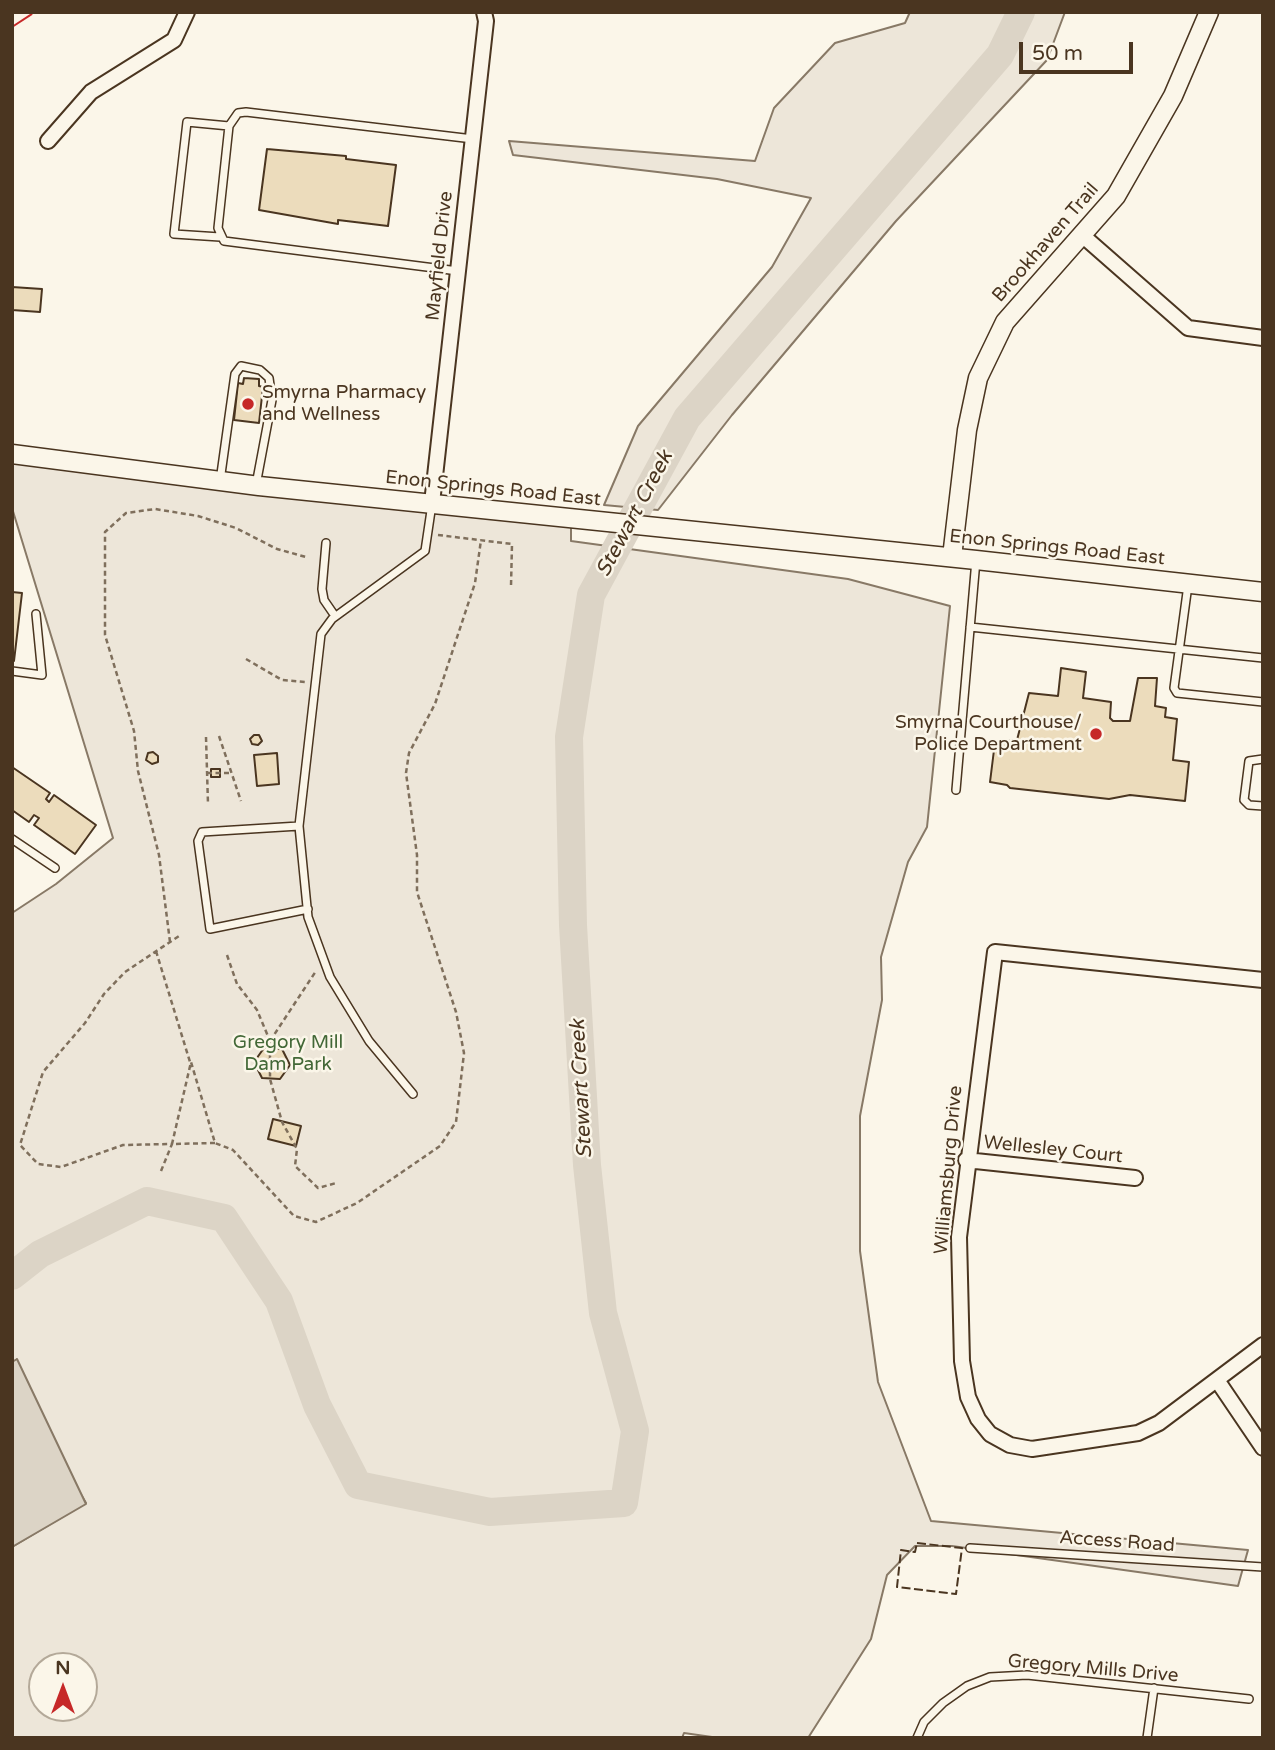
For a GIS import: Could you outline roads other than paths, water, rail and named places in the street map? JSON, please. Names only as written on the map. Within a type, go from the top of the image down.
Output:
[{"type":"street","points":[[48,141],[91,92],[174,40],[187,12]]},
{"type":"street","name":"Mayfield Drive","points":[[432,503],[473,138],[484,12]]},
{"type":"street","name":"Brookhaven Trail","points":[[952,557],[967,430],[978,378],[1006,322],[1116,196],[1173,96],[1209,12]]},
{"type":"street","points":[[1082,235],[1188,328],[1263,338]]},
{"type":"street","name":"Enon Springs Road East","points":[[12,454],[256,486],[952,557],[1263,592]]},
{"type":"street","name":"Williamsburg Drive","points":[[1263,980],[995,952],[966,1160],[959,1237],[962,1361],[968,1397],[978,1419],[990,1434],[1010,1445],[1032,1449],[1138,1433],[1158,1423],[1263,1345]]},
{"type":"street","name":"Wellesley Court","points":[[966,1160],[1135,1178]]},
{"type":"street","points":[[1217,1380],[1263,1448]]},
{"type":"lane","points":[[220,237],[218,228],[229,126],[238,113],[473,138]]},
{"type":"lane","points":[[229,126],[187,122],[174,234],[220,237],[232,243],[458,271]]},
{"type":"lane","points":[[220,481],[235,374],[241,366],[260,370],[269,378],[272,400],[256,486]]},
{"type":"lane","points":[[413,1094],[369,1041],[330,977],[308,909],[299,825],[321,634],[335,616],[425,551],[432,503]]},
{"type":"lane","points":[[326,543],[322,589],[324,600],[335,616]]},
{"type":"lane","points":[[956,790],[976,560]]},
{"type":"lane","points":[[1188,584],[1174,688],[1177,692],[1263,702]]},
{"type":"lane","points":[[12,671],[43,675],[36,614]]},
{"type":"lane","points":[[970,627],[1263,658]]},
{"type":"lane","points":[[1263,759],[1249,761],[1244,800],[1249,805],[1263,806]]},
{"type":"lane","points":[[299,825],[202,832],[198,841],[209,929],[308,909]]},
{"type":"lane","points":[[12,839],[55,868]]},
{"type":"lane","name":"Access Road","points":[[970,1548],[1263,1567]]},
{"type":"lane","name":"Gregory Mills Drive","points":[[917,1738],[924,1722],[943,1703],[967,1686],[990,1677],[1027,1675],[1249,1699]]},
{"type":"lane","points":[[1147,1738],[1154,1688]]},
{"type":"waterway","name":"Stewart Creek","points":[[12,1276],[40,1254],[147,1201],[224,1218],[279,1301],[317,1405],[358,1485],[490,1512],[624,1503],[635,1431],[603,1313],[587,1165],[573,925],[569,737],[591,595],[687,418],[1000,55],[1021,12]]},
{"type":"place","name":"Smyrna Pharmacy and Wellness","points":[[248,404]]},
{"type":"place","name":"Smyrna Courthouse/ Police Department","points":[[1096,734]]},
{"type":"park label","name":"Gregory Mill Dam Park","points":[[288,1054]]}]
